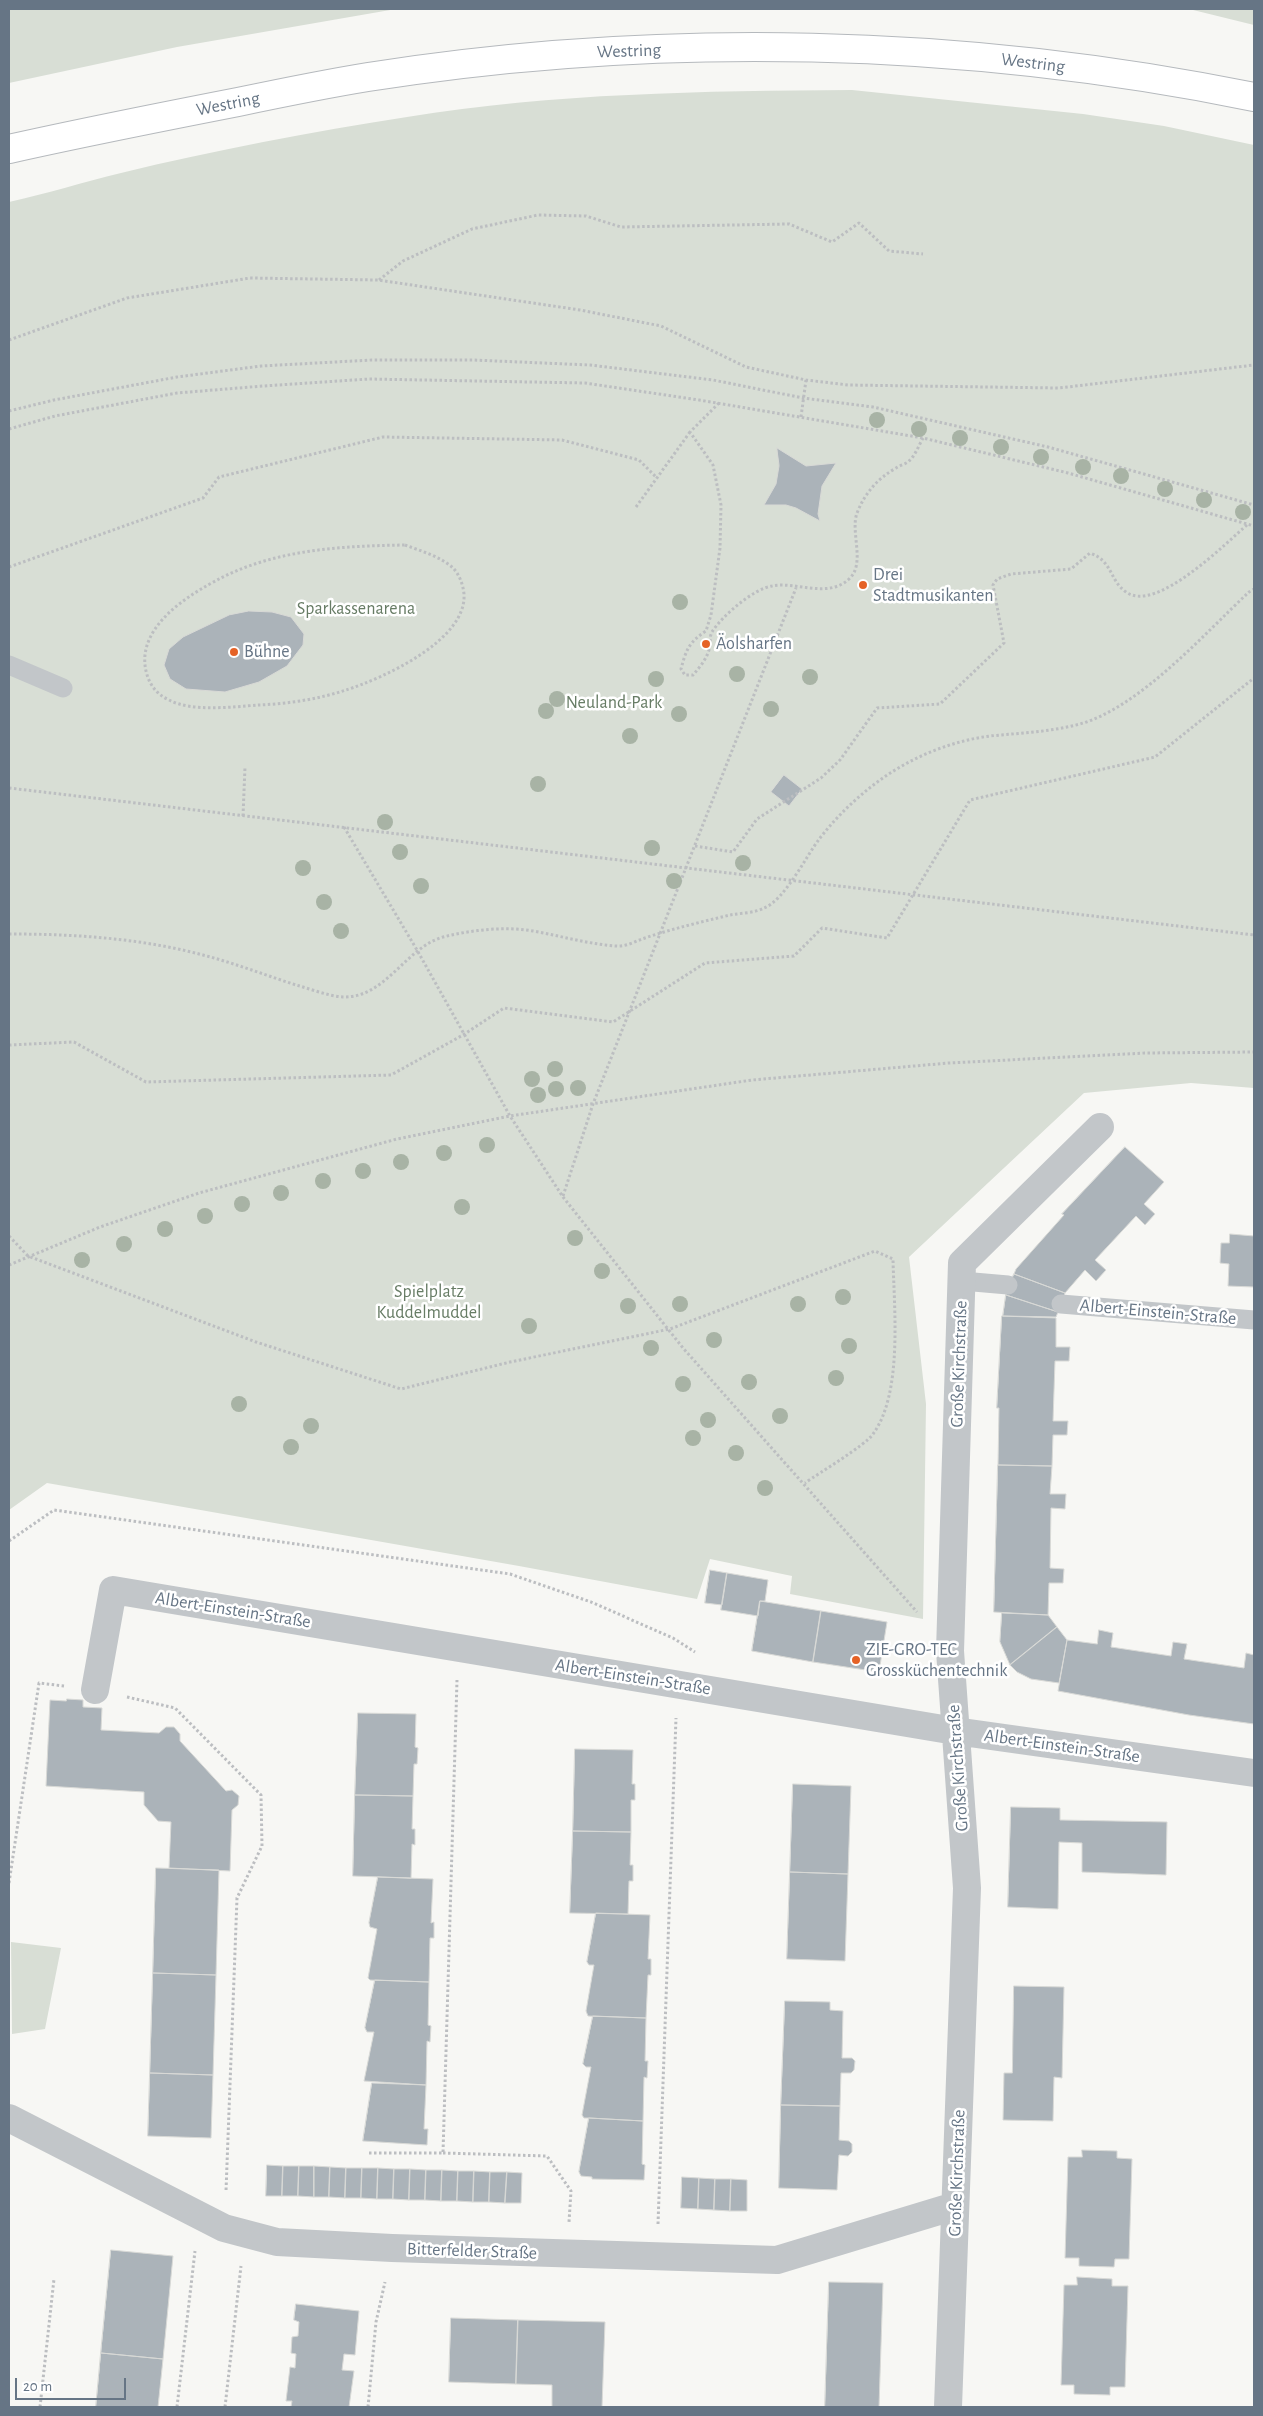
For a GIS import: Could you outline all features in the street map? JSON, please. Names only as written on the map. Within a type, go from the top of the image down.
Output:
[{"type":"main road","name":"Westring","points":[[9,149],[367,77],[469,63],[581,53],[755,47],[849,48],[948,54],[1177,82],[1254,97]]},
{"type":"street","name":"Große Kirchstraße","points":[[948,2407],[967,1888],[954,1731],[950,1652],[962,1263],[1100,1127]]},
{"type":"street","name":"Albert-Einstein-Straße","points":[[95,1690],[112,1590],[954,1731],[1254,1772]]},
{"type":"street","name":"Bitterfelder Straße","points":[[9,2118],[199,2215],[236,2231],[277,2242],[392,2248],[777,2260],[955,2206]]},
{"type":"lane","points":[[9,665],[63,688]]},
{"type":"lane","points":[[962,1281],[1008,1285]]},
{"type":"lane","name":"Albert-Einstein-Straße","points":[[1061,1304],[1254,1320]]},
{"type":"path","points":[[378,280],[403,261],[472,228],[538,215],[586,216],[621,227],[789,224],[832,242],[859,223],[890,251],[924,254]]},
{"type":"path","points":[[9,340],[127,298],[250,278],[378,280],[580,310],[661,326],[746,367],[806,380],[848,386],[1059,388],[1254,365]]},
{"type":"path","points":[[9,411],[54,400],[177,377],[261,366],[372,360],[473,360],[590,365],[713,380],[803,398],[873,408],[1048,447],[1254,505]]},
{"type":"path","points":[[9,429],[55,416],[178,393],[369,379],[585,383],[801,416],[923,438],[1068,473],[1254,526]]},
{"type":"path","points":[[801,416],[806,380]]},
{"type":"path","points":[[636,507],[690,432],[719,403]]},
{"type":"path","points":[[690,432],[713,465],[721,505],[720,548],[711,614],[706,631],[692,640],[684,656],[681,670],[685,676],[693,676],[701,666],[709,650],[711,634],[725,615],[749,597],[772,586],[819,589],[837,586],[850,579],[856,567],[856,515],[865,496],[878,480],[910,460],[923,438]]},
{"type":"path","points":[[9,567],[203,498],[219,477],[383,437],[562,440],[639,460],[657,478]]},
{"type":"path","points":[[695,846],[733,852],[757,819],[821,778],[840,760],[877,708],[940,704],[1004,643],[993,585],[997,579],[1011,574],[1071,569],[1090,553],[1100,556],[1127,593],[1136,595],[1155,594],[1178,584],[1248,524]]},
{"type":"path","points":[[405,545],[431,555],[454,569],[463,585],[464,603],[457,622],[438,642],[378,678],[346,690],[272,705],[197,707],[170,701],[154,690],[148,679],[144,663],[146,645],[156,626],[191,595],[223,577],[262,562],[310,550],[405,545]]},
{"type":"path","points":[[562,1197],[593,1104],[796,588]]},
{"type":"path","points":[[9,934],[54,934],[119,938],[158,945],[204,955],[312,990],[344,997],[366,993],[386,979],[417,950],[438,938],[467,932],[499,929],[529,930],[621,947],[662,932],[766,908],[791,881],[818,840],[854,798],[891,772],[952,744],[989,736],[1035,733],[1082,724],[1107,713],[1131,698],[1171,665],[1254,589]]},
{"type":"path","points":[[9,1045],[74,1042],[146,1082],[391,1075],[463,1035],[504,1008],[613,1022],[705,963],[794,956],[822,928],[887,938],[970,800],[1155,757],[1254,678]]},
{"type":"path","points":[[243,816],[245,767]]},
{"type":"path","points":[[9,788],[594,855],[791,881],[1254,935]]},
{"type":"path","points":[[343,826],[417,950],[510,1116],[562,1197],[670,1329],[683,1348],[805,1483],[950,1652]]},
{"type":"path","points":[[9,1265],[100,1227],[199,1193],[397,1139],[510,1116],[752,1080],[949,1063],[1145,1053],[1254,1052]]},
{"type":"path","points":[[9,1236],[28,1256],[256,1342],[401,1389],[510,1362],[670,1329],[875,1251],[893,1259],[895,1356],[885,1413],[873,1436],[805,1483]]},
{"type":"path","points":[[9,1541],[54,1510],[510,1574],[591,1602],[673,1638],[698,1654]]},
{"type":"path","points":[[443,2153],[458,1648]]},
{"type":"path","points":[[9,1883],[39,1684],[95,1690],[175,1708],[261,1795],[262,1846],[237,1898],[236,2231],[242,2256],[225,2407]]},
{"type":"path","points":[[657,2256],[677,1685]]},
{"type":"path","points":[[370,2153],[547,2156],[571,2191],[568,2253]]},
{"type":"path","points":[[177,2407],[199,2215]]},
{"type":"path","points":[[368,2407],[376,2322],[392,2248]]},
{"type":"path","points":[[40,2407],[54,2279]]},
{"type":"green space","points":[[9,9],[396,9],[177,47],[9,83]]},
{"type":"green space","points":[[1189,9],[1254,9],[1254,25]]},
{"type":"green space","name":"Neuland-Park","points":[[852,90],[1083,114],[1164,126],[1254,145],[1254,1088],[1191,1083],[1084,1093],[909,1257],[926,1404],[923,1619],[790,1594],[792,1576],[710,1559],[697,1599],[47,1483],[9,1510],[9,202],[121,173],[227,149],[335,129],[462,109],[573,98],[629,95],[740,91]]},
{"type":"green space","points":[[11,1942],[61,1948],[45,2029],[12,2034]]},
{"type":"building","points":[[777,448],[806,466],[836,463],[822,486],[818,514],[820,521],[796,508],[786,505],[764,505],[776,484],[779,466]]},
{"type":"building","name":"Bühne","points":[[249,611],[272,612],[291,617],[304,634],[303,645],[287,666],[259,682],[225,692],[186,689],[170,679],[164,665],[169,649],[183,637],[229,615]]},
{"type":"building","points":[[784,775],[802,789],[789,806],[771,792]]},
{"type":"building","points":[[1125,1147],[1164,1182],[1144,1204],[1155,1214],[1145,1225],[1136,1216],[1095,1260],[1106,1270],[1096,1281],[1085,1270],[1065,1293],[1014,1274],[1016,1269],[1064,1215],[1062,1214]]},
{"type":"building","points":[[1230,1234],[1254,1236],[1254,1287],[1228,1286],[1229,1264],[1220,1263],[1221,1243],[1229,1243]]},
{"type":"building","points":[[1014,1274],[1065,1293],[1058,1312],[1006,1295]]},
{"type":"building","points":[[1006,1295],[1058,1312],[1056,1317],[1003,1316]]},
{"type":"building","points":[[1002,1316],[1056,1318],[1056,1347],[1070,1347],[1069,1361],[1055,1361],[1053,1421],[1068,1421],[1067,1435],[1053,1435],[1052,1466],[998,1465],[999,1408],[997,1408]]},
{"type":"building","points":[[998,1465],[1052,1466],[1050,1494],[1066,1494],[1065,1509],[1051,1508],[1050,1568],[1064,1569],[1063,1583],[1049,1583],[1048,1615],[994,1612]]},
{"type":"building","points":[[710,1570],[727,1573],[722,1605],[705,1603]]},
{"type":"building","points":[[727,1573],[768,1580],[765,1601],[760,1601],[758,1616],[721,1610]]},
{"type":"building","points":[[760,1601],[821,1611],[813,1662],[752,1651]]},
{"type":"building","points":[[821,1611],[887,1622],[879,1672],[813,1662]]},
{"type":"building","points":[[1002,1613],[1048,1615],[1057,1627],[1010,1665],[1000,1642]]},
{"type":"building","points":[[1057,1627],[1067,1640],[1059,1683],[1031,1679],[1017,1672],[1010,1665]]},
{"type":"building","points":[[1099,1630],[1113,1633],[1111,1647],[1171,1656],[1173,1642],[1187,1644],[1184,1659],[1244,1668],[1246,1653],[1254,1655],[1254,1724],[1189,1715],[1058,1691],[1067,1640],[1097,1644]]},
{"type":"building","points":[[67,1699],[83,1700],[83,1707],[102,1708],[101,1730],[159,1733],[166,1727],[174,1727],[180,1734],[180,1741],[226,1791],[232,1790],[239,1796],[238,1805],[232,1810],[230,1871],[169,1868],[171,1822],[158,1821],[144,1805],[144,1792],[46,1786],[50,1700],[66,1701]]},
{"type":"building","points":[[358,1713],[416,1714],[415,1747],[418,1748],[417,1764],[414,1764],[413,1796],[355,1795]]},
{"type":"building","points":[[575,1749],[633,1750],[632,1784],[635,1784],[635,1800],[631,1800],[631,1832],[573,1831]]},
{"type":"building","points":[[793,1784],[851,1786],[848,1874],[790,1872]]},
{"type":"building","points":[[355,1795],[413,1796],[412,1829],[415,1829],[415,1845],[412,1844],[411,1878],[353,1876]]},
{"type":"building","points":[[1011,1807],[1060,1808],[1060,1820],[1167,1822],[1166,1875],[1082,1872],[1082,1843],[1059,1842],[1058,1909],[1008,1907]]},
{"type":"building","points":[[573,1831],[631,1832],[630,1865],[633,1865],[633,1881],[629,1881],[628,1914],[570,1913]]},
{"type":"building","points":[[156,1868],[219,1870],[216,1975],[153,1973]]},
{"type":"building","points":[[790,1872],[848,1874],[845,1961],[787,1959]]},
{"type":"building","points":[[378,1877],[433,1879],[431,1923],[434,1922],[434,1938],[430,1938],[429,1982],[370,1980],[368,1978],[377,1929],[370,1927],[369,1923]]},
{"type":"building","points":[[596,1913],[650,1915],[648,1959],[651,1959],[651,1975],[648,1975],[646,2018],[588,2016],[586,2011],[594,1965],[589,1965],[587,1962]]},
{"type":"building","points":[[153,1973],[216,1975],[213,2075],[150,2073]]},
{"type":"building","points":[[375,1980],[429,1982],[428,2025],[431,2026],[430,2042],[427,2041],[426,2085],[364,2081],[374,2032],[367,2032],[365,2028]]},
{"type":"building","points":[[1014,1986],[1064,1987],[1062,2078],[1054,2077],[1053,2121],[1003,2120],[1004,2073],[1012,2073]]},
{"type":"building","points":[[785,2001],[830,2002],[830,2010],[843,2011],[842,2058],[852,2058],[855,2061],[854,2070],[851,2073],[841,2073],[840,2106],[781,2105]]},
{"type":"building","points":[[593,2016],[646,2018],[645,2061],[648,2061],[647,2078],[644,2077],[643,2121],[584,2118],[582,2115],[591,2067],[586,2067],[583,2064]]},
{"type":"building","points":[[150,2073],[213,2075],[211,2138],[148,2136]]},
{"type":"building","points":[[372,2083],[426,2085],[424,2129],[428,2129],[427,2145],[363,2141]]},
{"type":"building","points":[[781,2105],[840,2106],[839,2140],[849,2141],[852,2144],[852,2152],[848,2156],[839,2155],[837,2190],[779,2188]]},
{"type":"building","points":[[589,2118],[643,2121],[642,2164],[645,2165],[644,2180],[592,2179],[592,2177],[581,2176],[579,2172]]},
{"type":"building","points":[[1082,2150],[1117,2151],[1117,2158],[1132,2159],[1129,2259],[1115,2259],[1114,2267],[1079,2266],[1079,2258],[1065,2258],[1068,2157],[1082,2157]]},
{"type":"building","points":[[267,2165],[283,2166],[282,2196],[266,2196]]},
{"type":"building","points":[[283,2166],[299,2166],[298,2196],[282,2196]]},
{"type":"building","points":[[299,2166],[314,2166],[314,2197],[298,2196]]},
{"type":"building","points":[[314,2166],[330,2167],[329,2197],[314,2197]]},
{"type":"building","points":[[330,2167],[346,2168],[345,2198],[329,2197]]},
{"type":"building","points":[[346,2168],[362,2168],[361,2198],[345,2198]]},
{"type":"building","points":[[362,2168],[378,2168],[377,2199],[361,2198]]},
{"type":"building","points":[[378,2168],[394,2169],[393,2199],[377,2199]]},
{"type":"building","points":[[394,2169],[410,2169],[409,2200],[393,2199]]},
{"type":"building","points":[[410,2169],[426,2170],[425,2200],[409,2200]]},
{"type":"building","points":[[426,2170],[442,2170],[441,2201],[425,2200]]},
{"type":"building","points":[[442,2170],[458,2171],[457,2201],[441,2201]]},
{"type":"building","points":[[458,2171],[474,2171],[473,2202],[457,2201]]},
{"type":"building","points":[[474,2171],[490,2172],[489,2202],[473,2202]]},
{"type":"building","points":[[490,2172],[507,2172],[505,2203],[489,2202]]},
{"type":"building","points":[[507,2172],[522,2173],[521,2203],[505,2203]]},
{"type":"building","points":[[682,2177],[699,2178],[698,2209],[681,2208]]},
{"type":"building","points":[[699,2178],[715,2179],[714,2210],[698,2209]]},
{"type":"building","points":[[715,2179],[731,2179],[730,2211],[714,2210]]},
{"type":"building","points":[[731,2179],[747,2180],[747,2211],[730,2211]]},
{"type":"building","points":[[111,2250],[173,2256],[163,2359],[101,2353]]},
{"type":"building","points":[[1077,2277],[1112,2279],[1112,2286],[1128,2286],[1125,2387],[1110,2387],[1110,2395],[1074,2394],[1074,2385],[1061,2385],[1064,2285],[1077,2285]]},
{"type":"building","points":[[829,2282],[883,2283],[879,2407],[825,2407]]},
{"type":"building","points":[[296,2304],[359,2311],[355,2355],[344,2354],[342,2370],[354,2371],[349,2407],[291,2407],[292,2401],[286,2401],[290,2367],[295,2368],[296,2354],[291,2353],[292,2337],[298,2336],[299,2322],[294,2320]]},
{"type":"building","points":[[451,2318],[518,2320],[516,2384],[449,2382]]},
{"type":"building","points":[[518,2320],[605,2322],[602,2407],[552,2407],[552,2385],[516,2384]]},
{"type":"building","points":[[101,2353],[163,2359],[158,2407],[96,2407]]},
{"type":"place","name":"Drei Stadtmusikanten","points":[[863,585]]},
{"type":"place","name":"Äolsharfen","points":[[706,644]]},
{"type":"place","name":"Bühne","points":[[234,652]]},
{"type":"place","name":"ZIE-GRO-TEC Grossküchentechnik","points":[[856,1660]]},
{"type":"park label","name":"Sparkassenarena","points":[[356,609]]},
{"type":"park label","name":"Spielplatz Kuddelmuddel","points":[[429,1302]]}]
